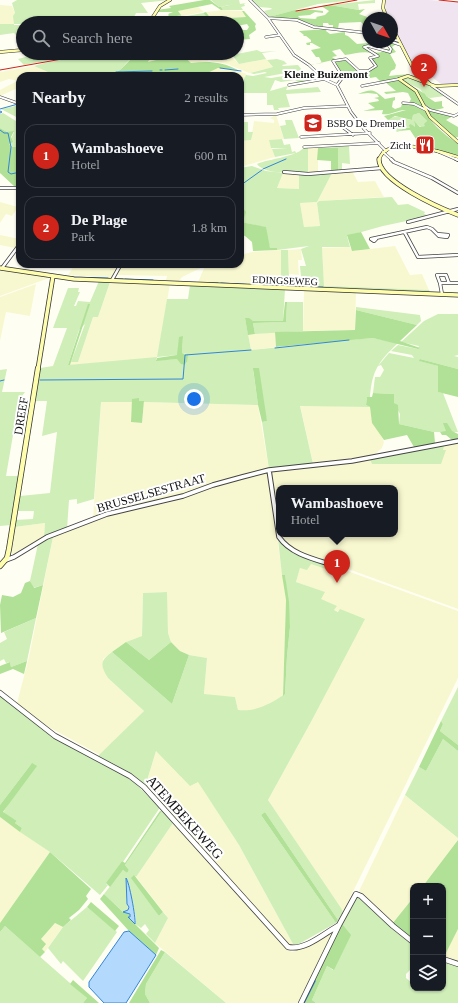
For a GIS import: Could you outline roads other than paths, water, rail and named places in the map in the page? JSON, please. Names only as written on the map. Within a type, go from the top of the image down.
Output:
[{"type":"main road","points":[[152,16],[155,11],[166,0],[170,0]]},
{"type":"main road","points":[[384,0],[383,8],[385,12]]},
{"type":"main road","points":[[399,40],[416,73],[432,86]]},
{"type":"main road","points":[[0,52],[16,51]]},
{"type":"main road","points":[[458,85],[432,86],[425,84],[411,76],[403,76],[399,79],[416,91],[434,122],[458,142]]},
{"type":"main road","points":[[458,159],[437,151],[407,146],[396,147],[385,152],[379,159],[382,168],[412,195],[458,215]]},
{"type":"main road","name":"EDINGSEWEG","points":[[1,268],[53,276],[112,280],[458,295]]},
{"type":"main road","name":"DREEF","points":[[6,560],[53,276]]},
{"type":"main road","name":"BRUSSELSESTRAAT","points":[[0,566],[6,560]]},
{"type":"street","points":[[250,0],[268,18],[294,55],[324,79],[337,85],[354,119],[370,133],[394,162],[432,178],[458,193]]},
{"type":"street","points":[[268,18],[297,20],[314,27],[362,32]]},
{"type":"street","points":[[266,37],[280,35]]},
{"type":"street","points":[[337,85],[343,80],[342,75],[333,61],[346,59],[359,71],[368,71],[376,66],[370,58],[378,56],[366,48]]},
{"type":"street","points":[[375,48],[390,52],[390,48]]},
{"type":"street","points":[[298,63],[302,61]]},
{"type":"street","points":[[289,85],[324,79]]},
{"type":"street","points":[[362,86],[399,79]]},
{"type":"street","points":[[432,86],[458,104]]},
{"type":"street","points":[[0,97],[16,103]]},
{"type":"street","points":[[403,103],[414,104],[426,110]]},
{"type":"street","points":[[423,105],[430,110],[455,116],[458,114]]},
{"type":"street","points":[[244,115],[282,114],[301,109],[348,106]]},
{"type":"street","points":[[341,126],[353,134]]},
{"type":"street","points":[[302,137],[370,133]]},
{"type":"street","points":[[304,147],[379,143]]},
{"type":"street","points":[[284,172],[316,173],[382,168]]},
{"type":"street","points":[[0,188],[16,188]]},
{"type":"street","points":[[408,222],[458,209]]},
{"type":"street","points":[[376,239],[427,227],[438,234]]},
{"type":"street","points":[[405,233],[418,257],[458,256]]},
{"type":"street","points":[[1,268],[16,249]]},
{"type":"street","points":[[112,280],[119,268]]},
{"type":"street","points":[[442,294],[437,275],[446,275],[449,283]]},
{"type":"street","points":[[440,284],[458,283]]},
{"type":"street","name":"BRUSSELSESTRAAT","points":[[6,560],[14,557],[47,537],[108,514],[123,509],[183,496],[213,485],[269,470],[352,461],[458,441]]},
{"type":"street","points":[[269,470],[276,517]]},
{"type":"street","points":[[279,537],[281,542],[293,550],[339,567]]},
{"type":"street","name":"ATEMBEKEWEG","points":[[0,692],[55,736],[123,772],[144,787],[288,947],[299,947],[339,925]]},
{"type":"street","points":[[301,1003],[339,925],[356,894],[361,896],[410,940]]},
{"type":"street","points":[[446,960],[458,964]]},
{"type":"water","points":[[126,878],[132,900],[135,924],[128,917],[130,917],[130,914],[123,912],[128,910],[129,907],[127,904]]},
{"type":"water","points":[[129,931],[156,955],[126,1003],[104,1003],[89,987],[89,982],[124,932]]},
{"type":"waterway","points":[[220,68],[241,71]]},
{"type":"waterway","points":[[165,70],[178,69]]},
{"type":"waterway","points":[[116,72],[152,71]]},
{"type":"waterway","points":[[0,109],[16,105]]},
{"type":"waterway","points":[[0,111],[2,112],[0,113]]},
{"type":"waterway","points":[[0,130],[4,133],[8,133],[11,147],[8,172],[11,174],[16,173]]},
{"type":"waterway","points":[[263,169],[286,159]]},
{"type":"waterway","points":[[244,183],[262,170]]},
{"type":"waterway","points":[[69,277],[108,278]]},
{"type":"waterway","points":[[114,279],[123,279]]},
{"type":"waterway","points":[[125,279],[153,280]]},
{"type":"waterway","points":[[204,283],[218,283]]},
{"type":"waterway","points":[[221,283],[256,285]]},
{"type":"waterway","points":[[258,285],[268,285]]},
{"type":"waterway","points":[[306,287],[323,287]]},
{"type":"waterway","points":[[275,348],[349,340]]},
{"type":"waterway","points":[[40,380],[183,379],[185,355],[251,350]]},
{"type":"waterway","points":[[0,381],[4,380]]},
{"type":"waterway","points":[[304,1003],[315,981]]},
{"type":"railway","points":[[296,11],[357,0]]},
{"type":"railway","points":[[439,0],[458,2]]},
{"type":"railway","points":[[0,70],[56,60]]},
{"type":"place","name":"De Plage","points":[[424,87]]},
{"type":"place","name":"BSBO De Drempel","points":[[313,123]]},
{"type":"place","name":"Zicht","points":[[425,145]]},
{"type":"place","name":"Wambashoeve","points":[[337,583]]},
{"type":"district","name":"Kleine Buizemont","points":[[326,74]]}]
